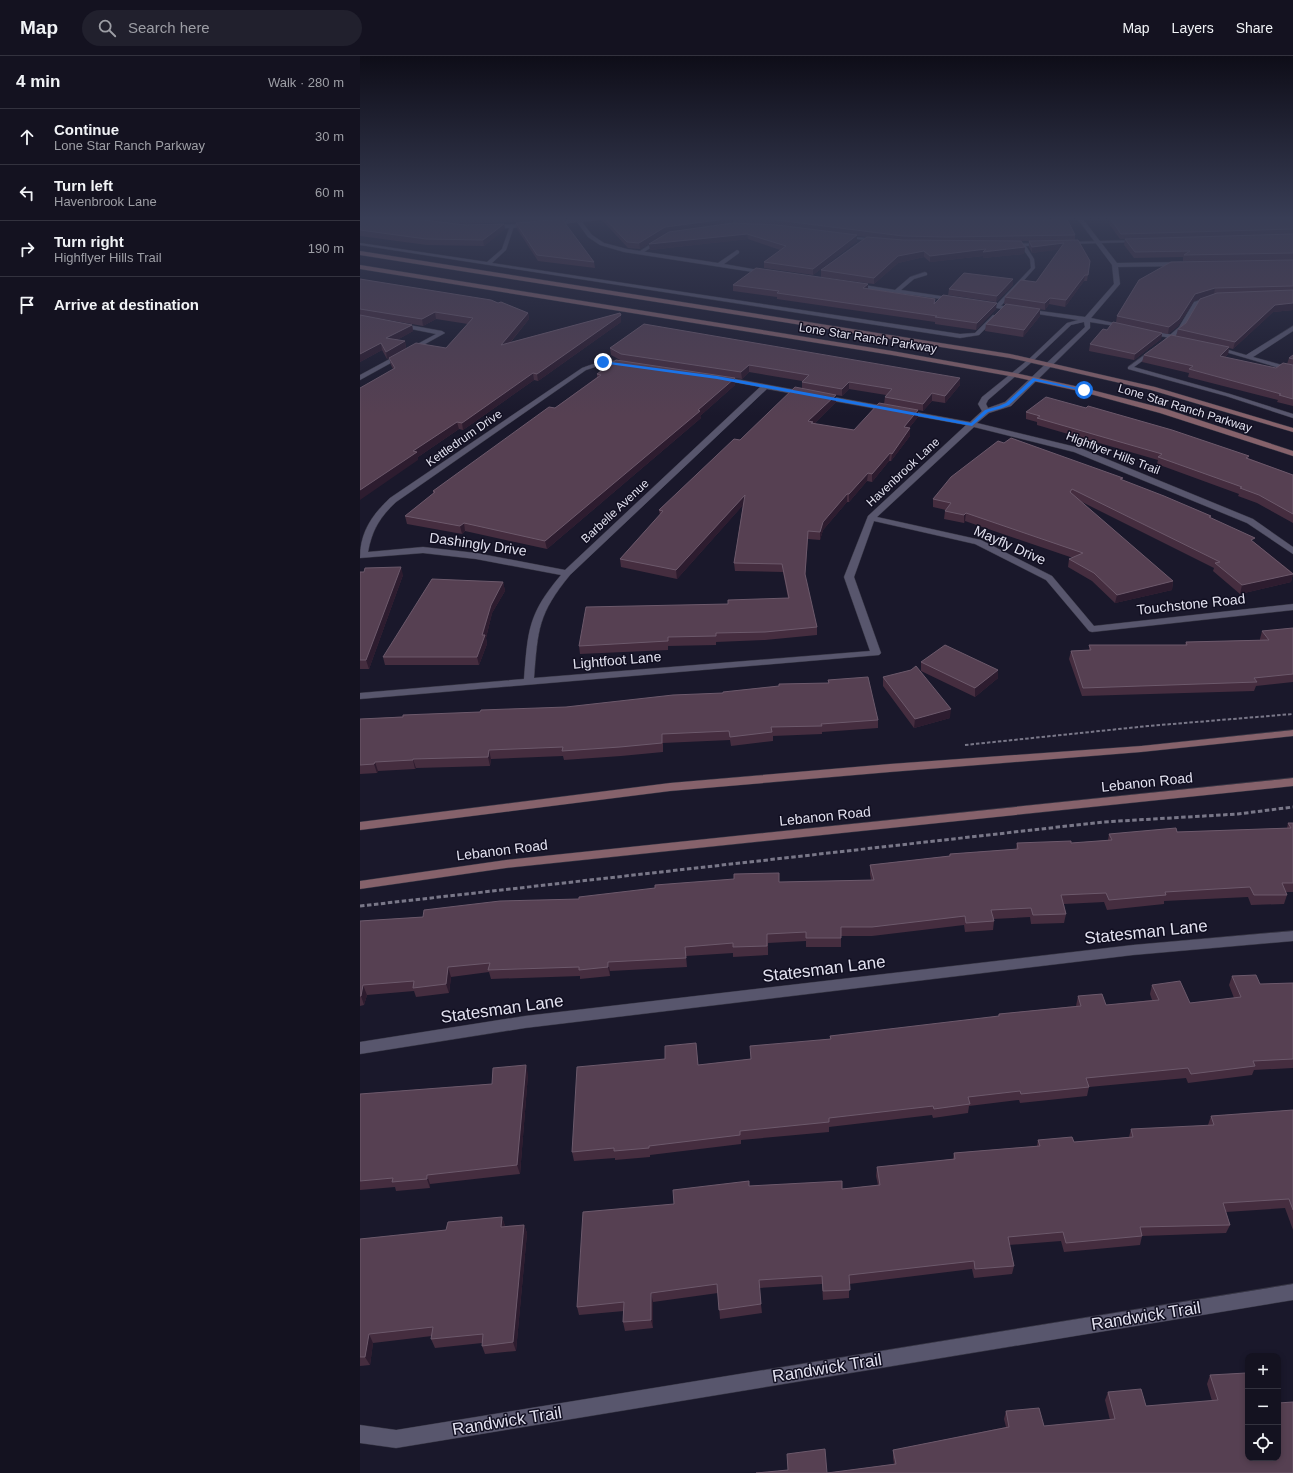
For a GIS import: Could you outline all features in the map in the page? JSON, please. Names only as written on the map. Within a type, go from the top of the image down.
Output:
[{"type":"main road","name":"Lone Star Ranch Parkway","points":[[466,284],[892,353],[1015,375],[1155,409],[1201,422],[1293,454]]},
{"type":"main road","name":"Lone Star Ranch Parkway","points":[[563,284],[940,344],[1031,360],[1160,390],[1293,430]]},
{"type":"main road","points":[[360,826],[670,787],[890,768],[1141,750],[1293,733]]},
{"type":"main road","name":"Lebanon Road","points":[[360,885],[506,864],[1293,782]]},
{"type":"street","points":[[851,284],[959,300]]},
{"type":"street","points":[[897,291],[905,284]]},
{"type":"street","name":"Havenbrook Lane","points":[[876,653],[850,577],[871,518],[986,411],[1008,404],[1051,364],[1088,327],[1087,319],[1117,284]]},
{"type":"street","points":[[975,303],[1087,319],[1133,329]]},
{"type":"street","points":[[986,411],[982,404],[986,399],[1015,375],[1069,324],[1087,319]]},
{"type":"street","points":[[360,378],[442,333],[390,323]]},
{"type":"street","points":[[1249,356],[1293,328]]},
{"type":"street","points":[[1140,330],[1192,342]]},
{"type":"street","points":[[1207,346],[1249,356],[1293,370]]},
{"type":"street","name":"Kettledrum Drive","points":[[361,555],[371,524],[393,500],[584,369],[603,362],[633,366]]},
{"type":"street","name":"Highflyer Hills Trail","points":[[709,377],[972,424],[1084,452],[1250,521],[1293,551]]},
{"type":"street","name":"Barbelle Avenue","points":[[529,681],[534,631],[540,612],[549,596],[567,573],[766,386]]},
{"type":"street","name":"Mayfly Drive","points":[[871,518],[978,542],[1049,578],[1092,629]]},
{"type":"street","name":"Dashingly Drive","points":[[361,555],[423,550],[476,556],[567,573]]},
{"type":"street","name":"Touchstone Road","points":[[1092,629],[1293,607]]},
{"type":"street","name":"Lightfoot Lane","points":[[360,696],[876,653]]},
{"type":"street","name":"Statesman Lane","points":[[360,1048],[525,1022],[1133,950],[1293,936]]},
{"type":"street","name":"Randwick Trail","points":[[360,1434],[396,1439],[1293,1292]]},
{"type":"lane","points":[[625,284],[960,336],[977,334],[1019,284]]},
{"type":"lane","points":[[1214,296],[1196,303],[1181,328],[1130,368],[1228,395],[1293,416]]},
{"type":"path","points":[[360,906],[1095,823],[1230,814],[1293,807]]},
{"type":"building","points":[[360,284],[392,284],[491,300],[498,303],[501,302],[528,313],[501,345],[620,313],[621,315],[537,374],[533,373],[462,423],[457,422],[413,451],[417,452],[360,490],[360,388],[395,368],[389,358],[416,343],[446,348],[473,318],[435,312],[422,319],[360,309]]},
{"type":"building","points":[[868,284],[863,288],[935,299],[934,304],[943,295],[997,303],[977,323],[733,285]]},
{"type":"building","points":[[954,284],[1008,284],[997,296],[949,289]]},
{"type":"building","points":[[1017,284],[1078,284],[1066,300],[1050,298],[1045,303],[1005,297]]},
{"type":"building","points":[[1136,284],[1293,284],[1293,286],[1215,288],[1195,294],[1179,319],[1169,327],[1117,316]]},
{"type":"building","points":[[1293,290],[1293,303],[1275,305],[1235,342],[1178,329],[1186,323],[1200,299],[1217,293]]},
{"type":"building","points":[[1006,304],[1040,309],[1024,330],[986,324]]},
{"type":"building","points":[[360,315],[412,325],[386,338],[405,341],[386,352],[381,343],[360,354]]},
{"type":"building","points":[[1113,322],[1162,333],[1135,354],[1090,344],[1103,329],[1107,330]]},
{"type":"building","points":[[644,324],[960,378],[945,396],[932,393],[923,404],[885,397],[892,389],[849,382],[842,389],[802,382],[809,375],[749,365],[741,372],[621,354],[610,348]]},
{"type":"building","points":[[1171,335],[1229,347],[1220,356],[1276,368],[1283,363],[1293,365],[1293,399],[1279,395],[1281,394],[1189,369],[1193,366],[1144,355]]},
{"type":"building","points":[[616,360],[735,378],[698,410],[700,411],[545,541],[464,523],[460,526],[405,516],[435,492],[433,491],[549,407],[555,408],[601,375],[597,374]]},
{"type":"building","points":[[795,387],[836,395],[808,421],[813,422],[811,423],[854,430],[879,403],[918,410],[904,427],[910,428],[892,454],[890,453],[872,474],[868,473],[849,494],[847,494],[823,522],[820,532],[808,531],[805,574],[817,627],[765,632],[716,633],[716,636],[668,637],[668,641],[579,646],[586,607],[728,604],[728,600],[789,598],[782,564],[734,563],[745,495],[676,570],[620,559],[663,511],[659,510],[734,439],[740,440]]},
{"type":"building","points":[[1046,397],[1086,408],[1088,406],[1172,430],[1249,456],[1246,458],[1293,475],[1293,514],[1259,495],[1240,488],[1242,487],[1158,457],[1162,454],[1037,418],[1040,416],[1026,412]]},
{"type":"building","points":[[1011,438],[1123,478],[1120,479],[1211,516],[1209,517],[1255,538],[1251,540],[1293,574],[1242,585],[1215,563],[1220,562],[1072,489],[1070,492],[1173,581],[1117,595],[1094,573],[1069,559],[1083,553],[966,513],[964,515],[945,511],[951,503],[933,499],[951,477],[998,441],[1004,443]]},
{"type":"building","points":[[401,567],[366,660],[360,660],[360,572],[364,572],[365,568]]},
{"type":"building","points":[[432,579],[503,582],[491,605],[482,635],[485,635],[477,657],[383,657]]},
{"type":"building","points":[[1293,628],[1293,674],[1254,678],[1257,682],[1083,688],[1071,651],[1091,650],[1089,645],[1187,645],[1186,642],[1269,640],[1262,631]]},
{"type":"building","points":[[945,645],[998,670],[975,688],[921,662]]},
{"type":"building","points":[[916,666],[951,709],[915,719],[883,677],[911,670]]},
{"type":"building","points":[[868,677],[878,720],[821,724],[822,726],[771,727],[772,732],[730,737],[729,731],[662,734],[662,743],[562,751],[563,747],[489,750],[488,757],[413,759],[375,762],[374,764],[360,765],[360,719],[403,717],[403,715],[480,712],[481,710],[566,707],[673,695],[723,693],[779,686],[779,684],[829,683],[828,680]]},
{"type":"building","points":[[1288,823],[1293,823],[1293,883],[1282,883],[1287,895],[1254,895],[1250,887],[1165,892],[1166,895],[1109,900],[1106,893],[1061,895],[1066,914],[1033,915],[1031,908],[991,910],[994,921],[966,923],[965,916],[872,927],[841,927],[841,938],[806,938],[806,932],[767,934],[767,946],[733,947],[733,943],[685,947],[686,958],[608,962],[608,967],[579,970],[579,967],[488,970],[490,963],[448,967],[446,984],[413,988],[414,981],[363,985],[360,996],[360,921],[423,917],[424,910],[500,901],[579,899],[579,897],[655,888],[655,885],[734,879],[734,874],[779,873],[779,882],[874,880],[870,865],[950,856],[950,854],[1018,849],[1017,843],[1071,841],[1071,843],[1112,840],[1109,834],[1176,828],[1177,832],[1291,828]]},
{"type":"building","points":[[1256,975],[1260,984],[1293,983],[1293,1059],[1253,1061],[1255,1066],[1191,1074],[1188,1068],[1086,1078],[1089,1087],[1021,1094],[1020,1091],[968,1097],[970,1104],[934,1109],[933,1106],[829,1118],[829,1122],[740,1131],[740,1135],[649,1146],[649,1148],[614,1151],[614,1148],[572,1152],[577,1067],[665,1059],[665,1046],[696,1043],[698,1065],[751,1059],[750,1046],[831,1039],[830,1036],[999,1016],[999,1014],[1081,1006],[1078,996],[1102,994],[1106,1005],[1159,1000],[1152,985],[1180,981],[1190,1003],[1241,997],[1232,976]]},
{"type":"building","points":[[526,1065],[517,1165],[427,1175],[427,1179],[392,1182],[393,1178],[360,1181],[360,1094],[492,1084],[493,1068]]},
{"type":"building","points":[[1293,1110],[1293,1210],[1289,1199],[1223,1203],[1230,1225],[1140,1227],[1142,1236],[1066,1243],[1063,1232],[1008,1237],[1014,1266],[975,1269],[974,1261],[849,1275],[850,1290],[823,1291],[822,1276],[759,1280],[761,1304],[719,1310],[717,1284],[651,1293],[651,1320],[623,1322],[624,1302],[577,1307],[583,1212],[674,1204],[673,1190],[749,1181],[749,1186],[842,1181],[842,1189],[880,1185],[877,1167],[955,1159],[954,1153],[1040,1146],[1038,1140],[1072,1137],[1074,1142],[1133,1137],[1131,1129],[1214,1125],[1211,1116]]},
{"type":"building","points":[[502,1217],[501,1227],[524,1225],[513,1342],[482,1346],[483,1334],[431,1339],[433,1327],[369,1334],[365,1357],[360,1357],[360,1239],[446,1230],[448,1222]]},
{"type":"building","points":[[1245,1373],[1245,1461],[1281,1461],[1281,1403],[1293,1402],[1293,1473],[827,1473],[896,1464],[893,1450],[1009,1427],[1006,1411],[1039,1408],[1044,1426],[1115,1419],[1108,1392],[1141,1389],[1146,1406],[1218,1400],[1210,1375]]},
{"type":"building","points":[[825,1449],[827,1473],[756,1473],[788,1470],[787,1454]]},
{"type":"route","points":[[603,362],[766,386],[972,424],[986,411],[1008,404],[1034,379],[1084,390]]}]
